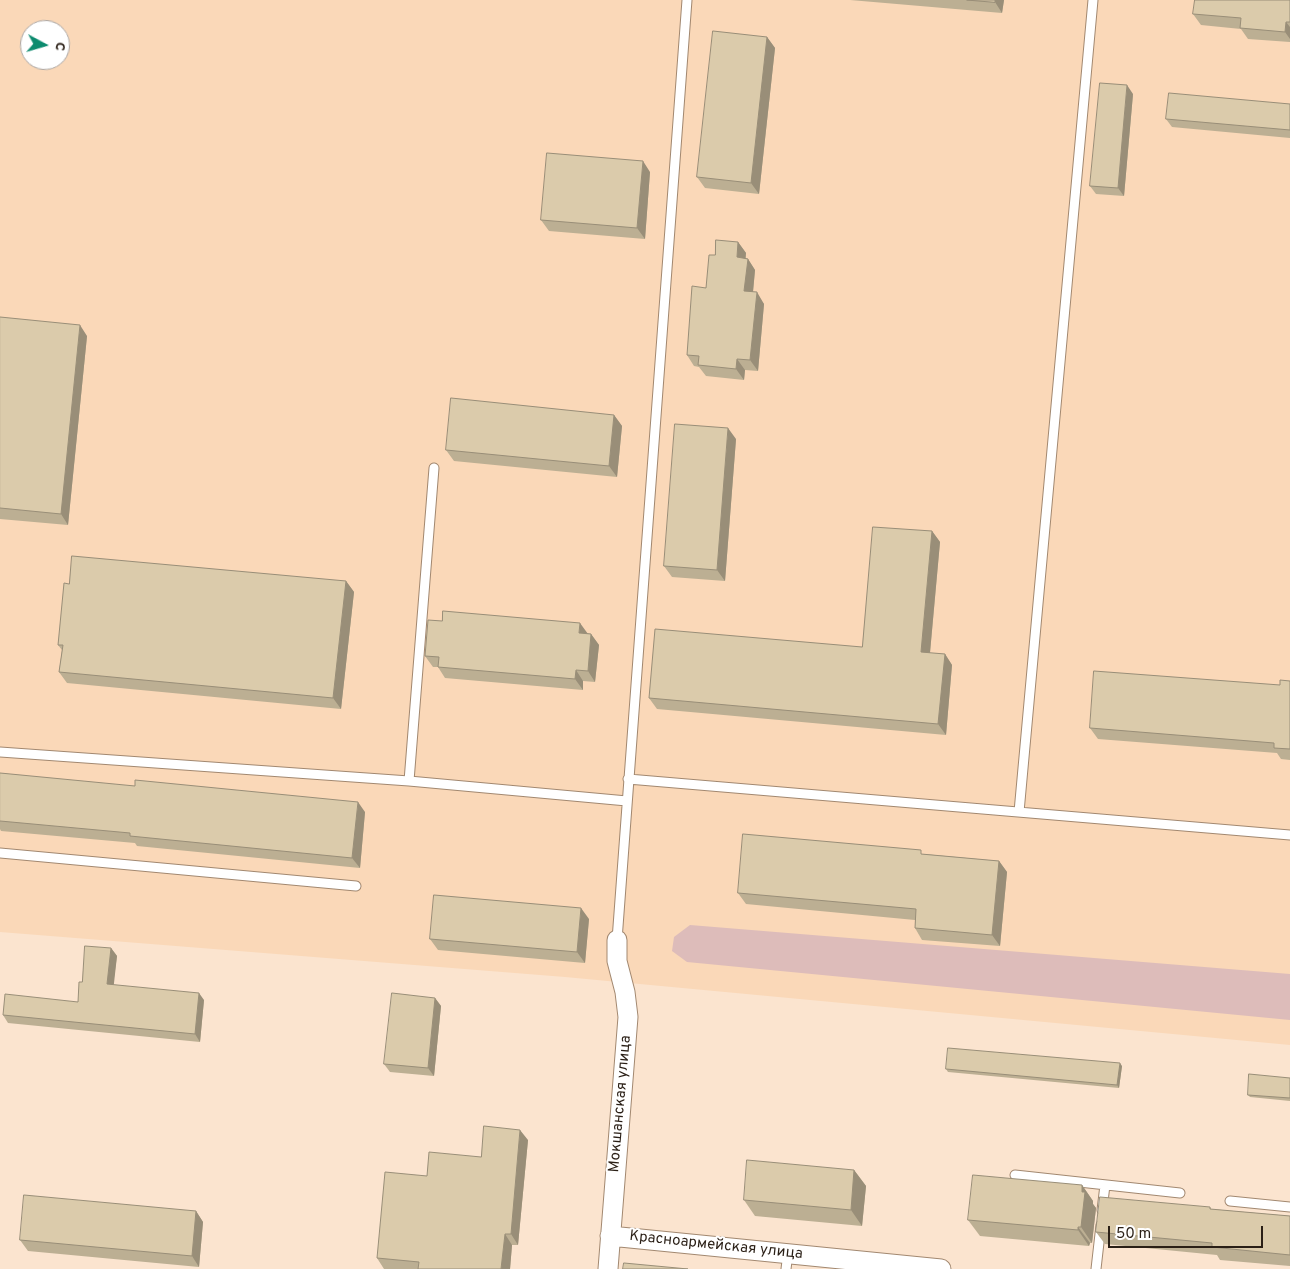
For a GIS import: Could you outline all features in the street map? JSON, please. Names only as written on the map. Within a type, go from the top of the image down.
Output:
[{"type":"street","name":"Мокшанская улица","points":[[608,1269],[628,1017],[626,992],[616,961],[617,940]]},
{"type":"street","name":"Красноармейская улица","points":[[610,1236],[787,1261],[941,1269]]},
{"type":"lane","points":[[617,940],[688,0]]},
{"type":"lane","points":[[1019,812],[1093,0]]},
{"type":"lane","points":[[409,781],[434,468]]},
{"type":"lane","points":[[0,752],[409,781],[627,800]]},
{"type":"lane","points":[[628,779],[1290,835]]},
{"type":"lane","points":[[0,853],[356,886]]},
{"type":"lane","points":[[1015,1175],[1180,1193]]},
{"type":"lane","points":[[1096,1269],[1105,1185]]},
{"type":"lane","points":[[1230,1201],[1290,1207]]},
{"type":"shaded area","points":[[0,0],[1290,0],[1290,1045],[565,977],[0,932]]},
{"type":"shaded area","points":[[690,925],[1290,974],[1290,1020],[687,962],[672,951],[674,937]]},
{"type":"building","points":[[967,0],[995,0],[995,2]]},
{"type":"building","points":[[1195,0],[1290,0],[1290,22],[1286,22],[1285,32],[1240,28],[1241,18],[1193,14]]},
{"type":"building","points":[[713,31],[767,37],[751,183],[697,177]]},
{"type":"building","points":[[1100,83],[1127,85],[1118,188],[1090,186]]},
{"type":"building","points":[[1169,93],[1290,104],[1290,130],[1166,119]]},
{"type":"building","points":[[547,153],[643,161],[637,228],[541,220]]},
{"type":"building","points":[[716,240],[738,242],[737,257],[748,259],[744,291],[757,292],[750,360],[737,359],[736,369],[698,365],[699,356],[687,355],[692,286],[706,288],[709,255],[715,255]]},
{"type":"building","points":[[0,317],[80,325],[61,514],[0,508]]},
{"type":"building","points":[[451,398],[614,415],[609,466],[446,450]]},
{"type":"building","points":[[675,424],[728,428],[717,570],[664,566]]},
{"type":"building","points":[[873,527],[932,531],[921,652],[945,654],[938,724],[649,698],[655,629],[862,647]]},
{"type":"building","points":[[72,556],[346,581],[333,698],[59,672],[63,645],[58,645],[64,583],[69,584]]},
{"type":"building","points":[[443,611],[580,623],[579,633],[591,634],[588,671],[576,670],[575,679],[438,667],[439,657],[425,656],[428,620],[442,621]]},
{"type":"building","points":[[1094,671],[1280,685],[1280,680],[1290,681],[1290,749],[1274,748],[1274,743],[1090,728]]},
{"type":"building","points":[[0,773],[135,786],[135,780],[358,802],[352,858],[130,836],[130,833],[0,821]]},
{"type":"building","points":[[743,834],[921,850],[921,854],[999,861],[992,935],[915,928],[916,909],[738,893]]},
{"type":"building","points":[[434,895],[581,908],[577,952],[430,939]]},
{"type":"building","points":[[85,946],[111,948],[107,984],[199,993],[195,1034],[3,1015],[5,994],[78,1002]]},
{"type":"building","points":[[392,993],[435,998],[428,1068],[384,1064]]},
{"type":"building","points":[[948,1048],[1120,1063],[1117,1085],[946,1069]]},
{"type":"building","points":[[1249,1074],[1290,1078],[1290,1098],[1248,1095]]},
{"type":"building","points":[[484,1126],[520,1130],[511,1234],[505,1234],[501,1269],[418,1269],[419,1262],[377,1258],[385,1172],[427,1176],[429,1152],[481,1157]]},
{"type":"building","points":[[747,1160],[854,1170],[851,1210],[744,1200]]},
{"type":"building","points":[[973,1175],[1082,1185],[1082,1192],[1085,1192],[1081,1227],[1078,1227],[1078,1230],[968,1220]]},
{"type":"building","points":[[24,1195],[196,1211],[192,1256],[20,1240]]},
{"type":"building","points":[[1100,1197],[1290,1216],[1290,1255],[1212,1247],[1212,1243],[1096,1232]]},
{"type":"building","points":[[624,1263],[688,1269],[623,1269]]}]
